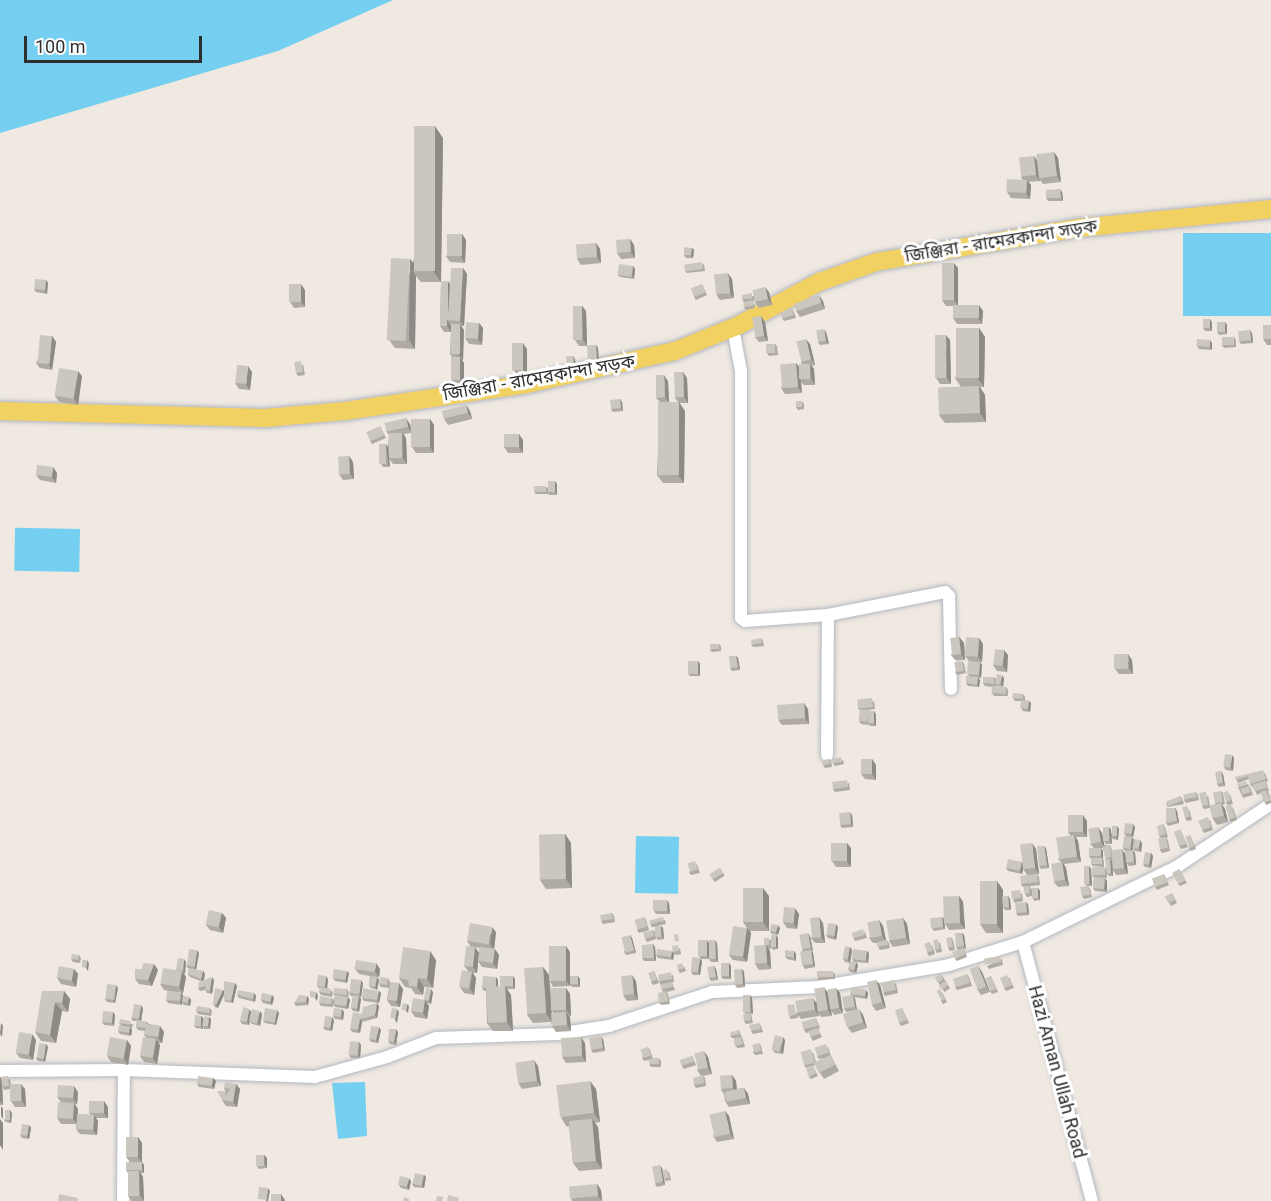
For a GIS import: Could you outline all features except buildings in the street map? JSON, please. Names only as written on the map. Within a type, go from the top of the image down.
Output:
[{"type":"main road","name":"জিঞ্জিরা - রামেরকান্দা সড়ক","points":[[0,411],[265,418],[345,411],[527,384],[603,369],[675,351],[733,328],[819,282],[876,262],[972,243],[1078,228],[1271,209]]},
{"type":"street","points":[[733,328],[741,370],[739,614],[746,621],[828,615],[945,592],[949,596],[951,689]]},
{"type":"street","points":[[827,755],[828,615]]},
{"type":"street","points":[[0,1071],[124,1070],[315,1077],[387,1057],[436,1038],[557,1034],[598,1028],[669,1010],[712,993],[818,987],[948,965],[1023,942],[1178,866],[1271,804]]},
{"type":"street","name":"Hazi Aman Ullah Road","points":[[1023,942],[1050,1054],[1092,1201]]},
{"type":"street","points":[[123,1201],[124,1070]]},
{"type":"water","points":[[0,0],[393,0],[278,51],[0,133]]},
{"type":"water","points":[[1183,233],[1271,233],[1271,316],[1183,316]]},
{"type":"water","points":[[15,528],[80,529],[79,572],[14,571]]},
{"type":"water","points":[[636,836],[679,837],[678,894],[635,893]]},
{"type":"water","points":[[365,1082],[367,1136],[338,1139],[332,1083]]}]
